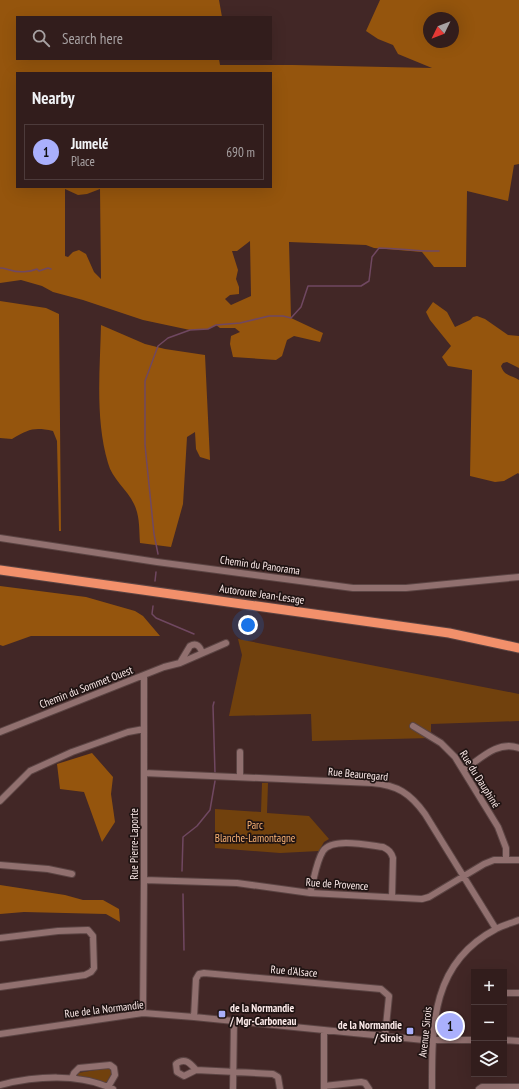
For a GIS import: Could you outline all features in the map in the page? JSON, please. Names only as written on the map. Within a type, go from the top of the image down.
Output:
[{"type":"highway","name":"Autoroute Jean-Lesage","points":[[0,570],[449,633],[519,648]]},
{"type":"street","name":"Chemin du Panorama","points":[[0,538],[157,562],[353,588],[406,588],[519,577]]},
{"type":"street","name":"Chemin du Sommet Ouest","points":[[0,732],[180,663],[202,652],[226,643]]},
{"type":"street","points":[[180,663],[190,646],[196,644],[202,652]]},
{"type":"street","name":"Rue Pierre-Laporte","points":[[143,1013],[144,676]]},
{"type":"street","name":"Rue du Dauphiné","points":[[413,726],[448,749],[464,770],[498,827],[506,848],[506,859]]},
{"type":"street","points":[[0,801],[30,771],[72,752],[128,732],[144,729]]},
{"type":"street","points":[[464,770],[493,750],[502,747],[514,746],[519,748]]},
{"type":"street","points":[[240,752],[240,777]]},
{"type":"street","name":"Rue Beauregard","points":[[144,773],[372,783],[385,784],[398,789],[412,798],[421,808],[496,929]]},
{"type":"street","points":[[310,893],[323,851],[332,844],[345,843],[388,849],[392,853],[392,897]]},
{"type":"street","name":"Rue de Provence","points":[[144,880],[237,883],[310,893],[422,899],[429,897],[484,864],[494,860],[519,860]]},
{"type":"street","points":[[0,865],[48,869],[72,874]]},
{"type":"street","name":"Avenue Sirois","points":[[432,1089],[432,1041],[437,1007],[440,994],[450,974],[470,947],[496,929],[519,920]]},
{"type":"street","points":[[0,938],[58,931],[88,930],[94,939],[94,968],[91,972],[85,975],[0,987]]},
{"type":"street","name":"Rue d'Alsace","points":[[194,1017],[196,979],[199,974],[204,973],[381,989],[388,996],[385,1036]]},
{"type":"street","points":[[507,994],[519,993]]},
{"type":"street","name":"Rue de la Normandie","points":[[0,1034],[143,1013],[432,1041],[471,1040]]},
{"type":"street","points":[[233,1089],[234,1021]]},
{"type":"street","points":[[324,1030],[324,1087],[361,1082],[369,1089]]},
{"type":"street","points":[[507,1040],[519,1041]]},
{"type":"street","points":[[0,1085],[16,1081],[42,1078],[72,1078],[111,1088],[114,1068],[110,1064],[79,1068],[74,1073],[72,1078]]},
{"type":"street","points":[[196,1070],[273,1074],[278,1077],[280,1089]]},
{"type":"street","points":[[479,1089],[482,1087],[519,1087]]},
{"type":"green space","points":[[238,639],[519,694],[519,721],[431,724],[431,738],[312,741],[311,714],[229,716],[242,655]]},
{"type":"green space","name":"Parc Blanche-Lamontagne","points":[[262,783],[268,783],[267,813],[309,816],[329,839],[324,842],[319,851],[280,853],[215,848],[215,809],[261,812]]},
{"type":"green space","points":[[107,1068],[110,1069],[112,1073],[106,1083],[77,1076],[78,1073]]},
{"type":"shaded area","points":[[0,0],[219,0],[222,16],[16,16],[16,60],[219,60],[220,65],[432,68],[398,54],[393,45],[378,39],[366,31],[380,0],[519,0],[519,164],[514,165],[508,201],[467,191],[466,267],[434,267],[422,252],[374,248],[366,245],[289,242],[291,318],[323,333],[320,342],[294,336],[287,340],[282,356],[276,360],[233,357],[230,344],[231,336],[240,332],[235,328],[220,328],[216,325],[208,329],[190,330],[143,320],[83,300],[53,292],[42,286],[21,280],[0,283]],"holes":[[[65,189],[78,195],[87,194],[100,189],[101,279],[94,272],[86,254],[79,250],[73,252],[68,257],[65,256]],[[250,241],[251,296],[231,305],[225,299],[230,295],[239,294],[239,287],[236,279],[238,270],[232,251],[237,251]]]},
{"type":"shaded area","points":[[0,301],[46,308],[59,314],[61,531],[59,531],[57,441],[53,431],[36,429],[27,431],[12,439],[0,438]]},
{"type":"shaded area","points":[[433,302],[447,312],[455,327],[477,316],[485,319],[508,335],[519,336],[519,368],[507,362],[503,363],[501,366],[506,374],[519,380],[519,474],[518,473],[504,481],[495,482],[470,476],[472,370],[448,366],[442,357],[451,346],[430,320],[426,312]]},
{"type":"shaded area","points":[[101,325],[145,344],[165,349],[205,355],[210,460],[200,457],[196,449],[195,432],[187,437],[183,504],[171,547],[140,543],[139,523],[136,509],[131,499],[113,474],[108,463],[101,429],[99,394]]},
{"type":"shaded area","points":[[0,586],[86,597],[135,611],[143,616],[160,636],[31,636],[3,646],[0,645]]},
{"type":"shaded area","points":[[92,753],[113,777],[111,794],[115,822],[102,842],[84,792],[60,789],[57,764]]},
{"type":"shaded area","points":[[0,885],[65,895],[83,900],[103,900],[119,909],[120,922],[106,914],[24,912],[0,914]]},
{"type":"waterway","points":[[158,554],[154,534],[145,445],[145,381],[158,346],[168,338],[190,330],[208,329],[216,325],[240,323],[269,316],[283,316],[291,318],[301,307],[308,286],[361,286],[369,281],[372,257],[379,248],[439,251]]},
{"type":"waterway","points":[[0,268],[20,272],[37,269],[39,271],[48,268],[51,269]]},
{"type":"waterway","points":[[155,581],[156,572]]},
{"type":"waterway","points":[[153,606],[152,614],[156,618],[194,634]]},
{"type":"waterway","points":[[214,702],[215,773]]},
{"type":"waterway","points":[[182,871],[183,837],[197,826],[210,810],[215,781]]},
{"type":"waterway","points":[[183,894],[184,950]]},
{"type":"place","name":"de la Normandie / Mgr-Carboneau","points":[[222,1014]]},
{"type":"place","name":"Jumelé","points":[[450,1026]]},
{"type":"place","name":"de la Normandie / Sirois","points":[[410,1031]]}]
